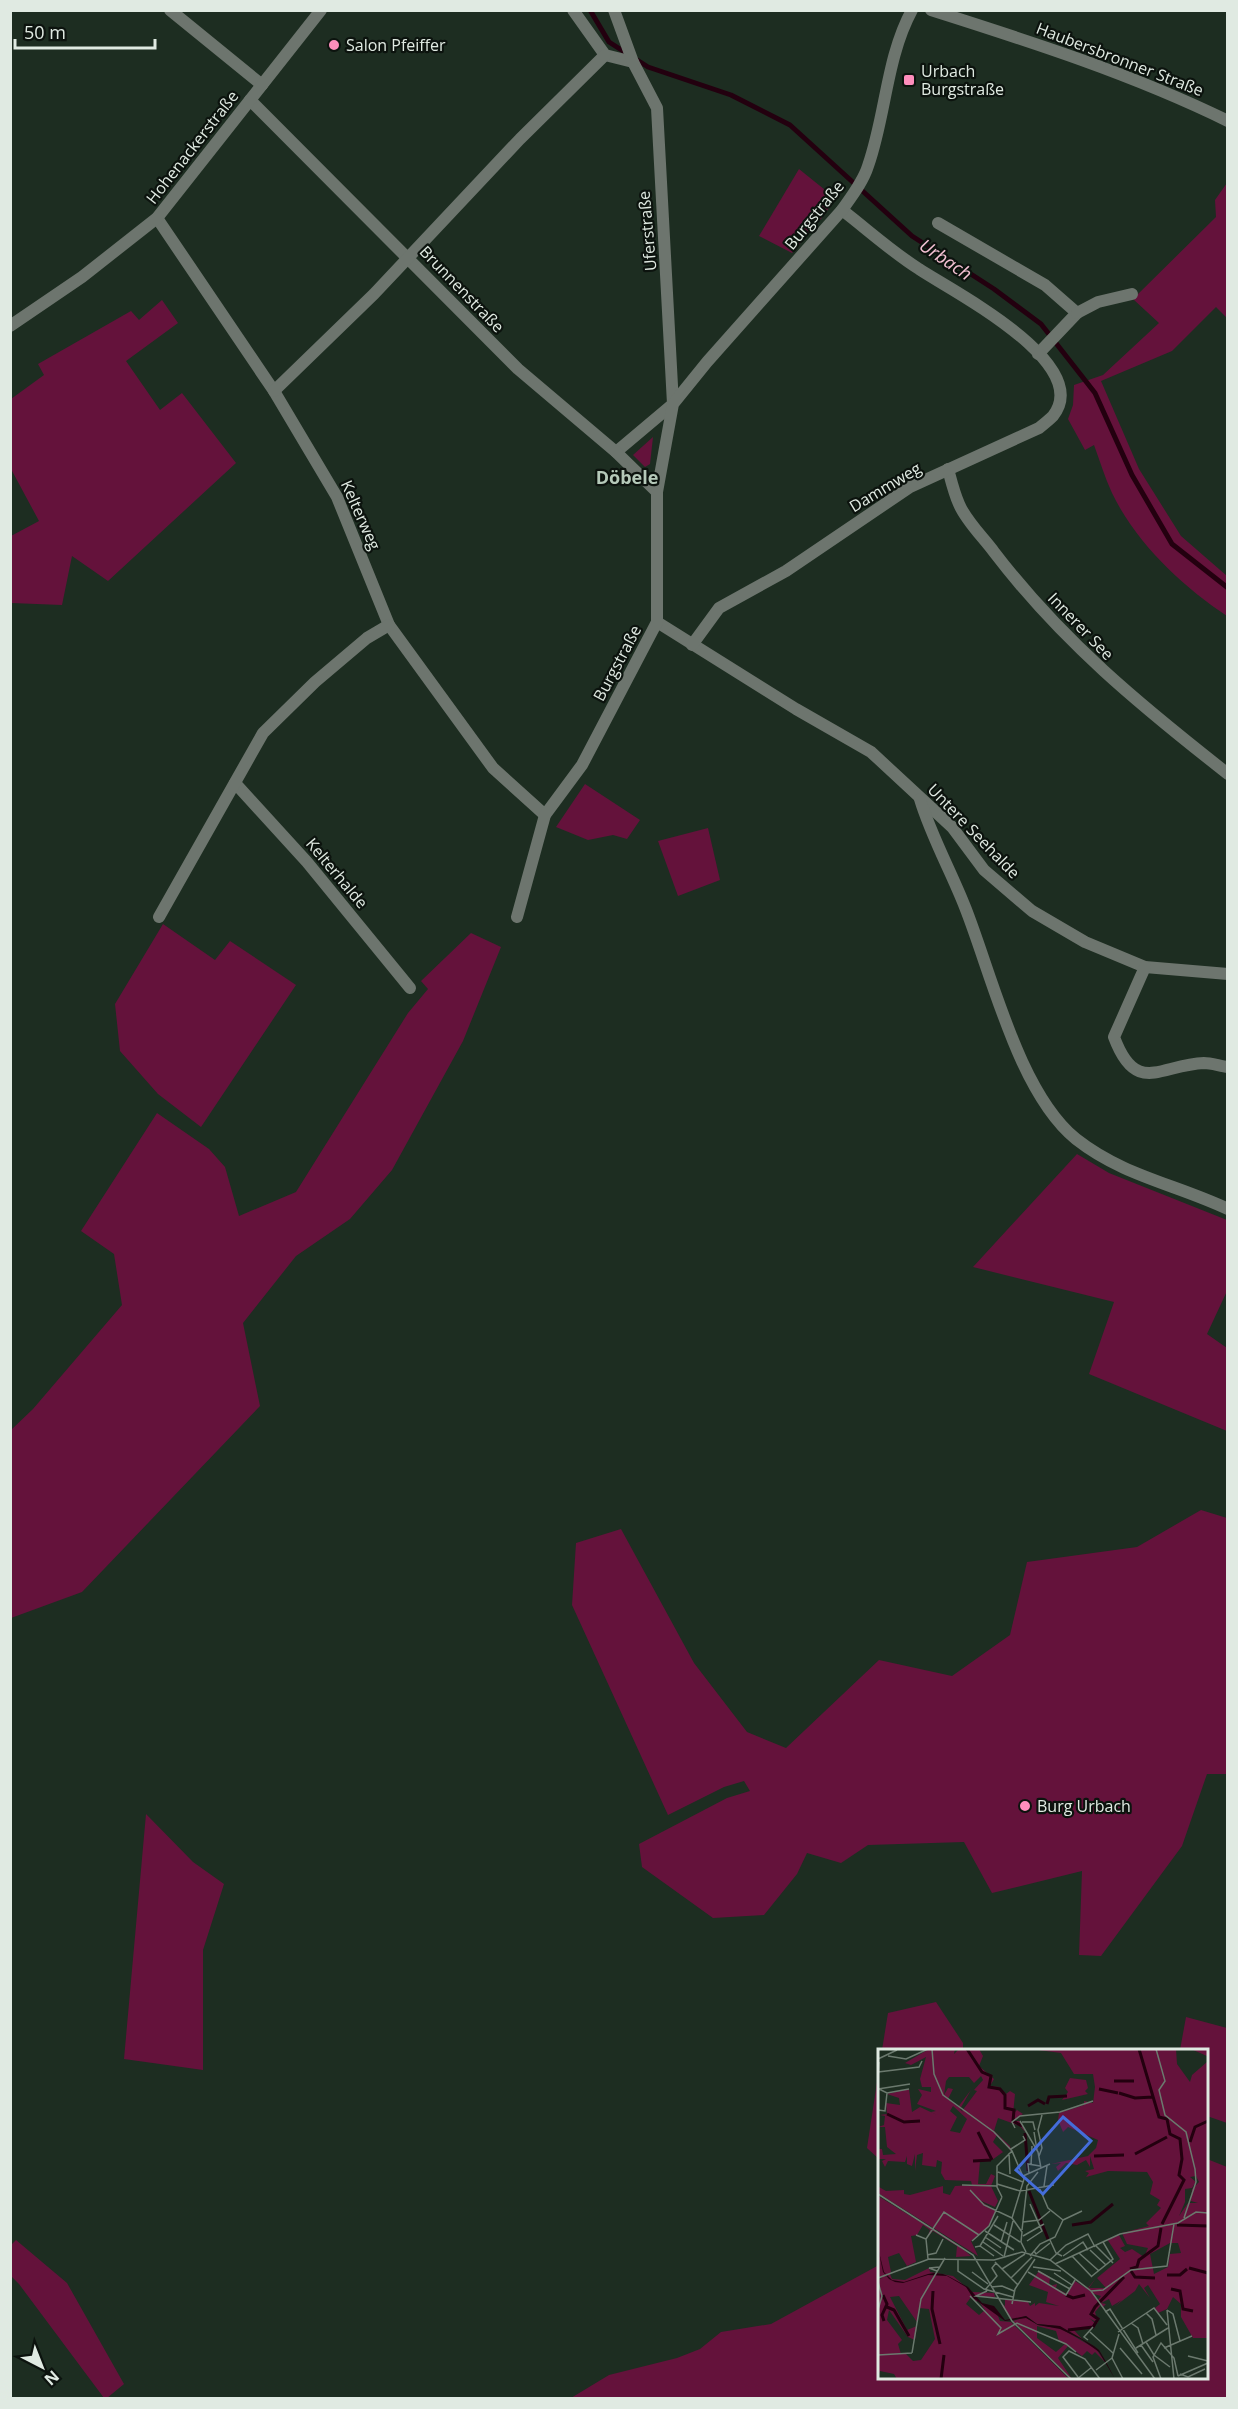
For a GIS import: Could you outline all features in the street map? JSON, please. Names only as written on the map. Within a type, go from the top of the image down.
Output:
[{"type":"street","points":[[170,10],[262,85]]},
{"type":"street","name":"Hohenackerstraße","points":[[10,326],[82,277],[157,218],[321,10]]},
{"type":"street","points":[[573,10],[605,55]]},
{"type":"street","name":"Uferstraße","points":[[614,10],[657,108],[673,404]]},
{"type":"street","name":"Burgstraße","points":[[616,452],[673,404],[707,362],[842,210],[853,194],[868,168],[885,105],[898,37],[912,10]]},
{"type":"street","name":"Haubersbronner Straße","points":[[931,10],[1084,60],[1175,95],[1227,121]]},
{"type":"street","points":[[274,391],[375,294],[569,88],[605,55],[632,55]]},
{"type":"street","name":"Brunnenstraße","points":[[250,100],[518,369],[616,452],[657,492]]},
{"type":"street","name":"Dammweg","points":[[692,645],[719,608],[786,571],[910,488],[1039,428],[1054,414],[1060,395],[1056,379],[1043,350],[988,311],[918,269],[842,210]]},
{"type":"street","name":"Kelterweg","points":[[157,218],[274,391],[337,497],[389,625],[493,768],[545,815]]},
{"type":"street","points":[[938,223],[1046,285],[1077,313]]},
{"type":"street","points":[[1043,350],[1077,313],[1098,302],[1132,294]]},
{"type":"street","name":"Burgstraße","points":[[517,917],[545,815],[582,765],[657,622],[657,492],[673,404]]},
{"type":"street","name":"Innerer See","points":[[948,469],[959,505],[1061,632],[1137,701],[1227,774]]},
{"type":"street","name":"Untere Seehalde","points":[[657,622],[796,709],[871,752],[952,827],[984,870],[1032,911],[1085,942],[1145,967],[1227,974]]},
{"type":"street","points":[[159,916],[263,733],[315,682],[367,639],[389,625]]},
{"type":"street","name":"Kelterhalde","points":[[235,783],[307,862],[410,988]]},
{"type":"street","points":[[919,798],[965,906],[1017,1048],[1041,1099],[1074,1137],[1113,1165],[1227,1209]]},
{"type":"street","points":[[1145,967],[1114,1037],[1122,1058],[1136,1071],[1157,1073],[1204,1063],[1227,1067]]},
{"type":"shaded area","points":[[799,169],[835,198],[825,214],[792,253],[759,236]]},
{"type":"shaded area","points":[[1227,183],[1227,318],[1216,307],[1172,351],[1101,381],[1139,469],[1181,536],[1227,576],[1227,616],[1177,577],[1147,546],[1112,493],[1094,445],[1085,450],[1068,419],[1073,405],[1074,385],[1103,375],[1159,323],[1133,299],[1216,217],[1215,200]]},
{"type":"shaded area","points":[[162,300],[178,323],[126,361],[160,410],[182,393],[236,463],[108,581],[72,556],[62,605],[11,603],[11,536],[39,521],[11,469],[11,399],[44,375],[38,364],[131,311],[139,320]]},
{"type":"shaded area","points":[[653,437],[650,464],[645,467],[633,455]]},
{"type":"shaded area","points":[[585,784],[640,820],[627,839],[613,835],[588,840],[556,827]]},
{"type":"shaded area","points":[[708,828],[720,880],[678,896],[658,841]]},
{"type":"shaded area","points":[[163,924],[215,960],[230,941],[296,985],[201,1127],[158,1094],[120,1051],[115,1004]]},
{"type":"shaded area","points":[[471,933],[501,947],[463,1041],[392,1170],[350,1219],[296,1256],[243,1323],[260,1406],[82,1592],[11,1618],[11,1430],[33,1409],[122,1305],[114,1254],[81,1231],[157,1113],[209,1149],[225,1167],[239,1216],[296,1192],[408,1013],[428,989],[421,981]]},
{"type":"shaded area","points":[[1077,1154],[1109,1173],[1227,1220],[1227,1291],[1207,1334],[1227,1348],[1227,1431],[1089,1374],[1114,1302],[973,1267]]},
{"type":"shaded area","points":[[1201,1510],[1227,1518],[1227,1774],[1207,1774],[1182,1846],[1101,1956],[1079,1955],[1082,1871],[992,1893],[964,1842],[868,1845],[841,1863],[807,1853],[797,1874],[764,1915],[713,1918],[642,1867],[639,1844],[727,1798],[750,1791],[744,1781],[724,1787],[668,1815],[572,1605],[576,1543],[621,1529],[694,1663],[747,1732],[786,1748],[879,1660],[952,1676],[1010,1635],[1027,1562],[1137,1547]]},
{"type":"shaded area","points":[[146,1814],[193,1862],[224,1884],[203,1950],[203,2070],[124,2059]]},
{"type":"shaded area","points":[[936,2002],[963,2043],[963,2049],[882,2049],[888,2013]]},
{"type":"shaded area","points":[[1186,2017],[1227,2028],[1227,2123],[1208,2116],[1208,2049],[1180,2049]]},
{"type":"shaded area","points":[[878,2076],[878,2158],[867,2148]]},
{"type":"shaded area","points":[[1208,2159],[1227,2167],[1227,2398],[571,2398],[609,2375],[677,2358],[700,2349],[721,2332],[771,2324],[878,2266],[878,2379],[1208,2379]]},
{"type":"shaded area","points":[[16,2240],[67,2283],[124,2384],[107,2398],[104,2398],[11,2276],[11,2245]]},
{"type":"waterway","name":"Urbach","points":[[590,10],[609,42],[648,67],[731,95],[790,125],[912,236],[994,289],[1041,324],[1095,393],[1132,475],[1172,544],[1228,588]]},
{"type":"place","name":"Salon Pfeiffer","points":[[334,45]]},
{"type":"place","name":"Urbach Burgstraße","points":[[909,80]]},
{"type":"place","name":"Burg Urbach","points":[[1025,1806]]},
{"type":"district","name":"Döbele","points":[[627,477]]}]
